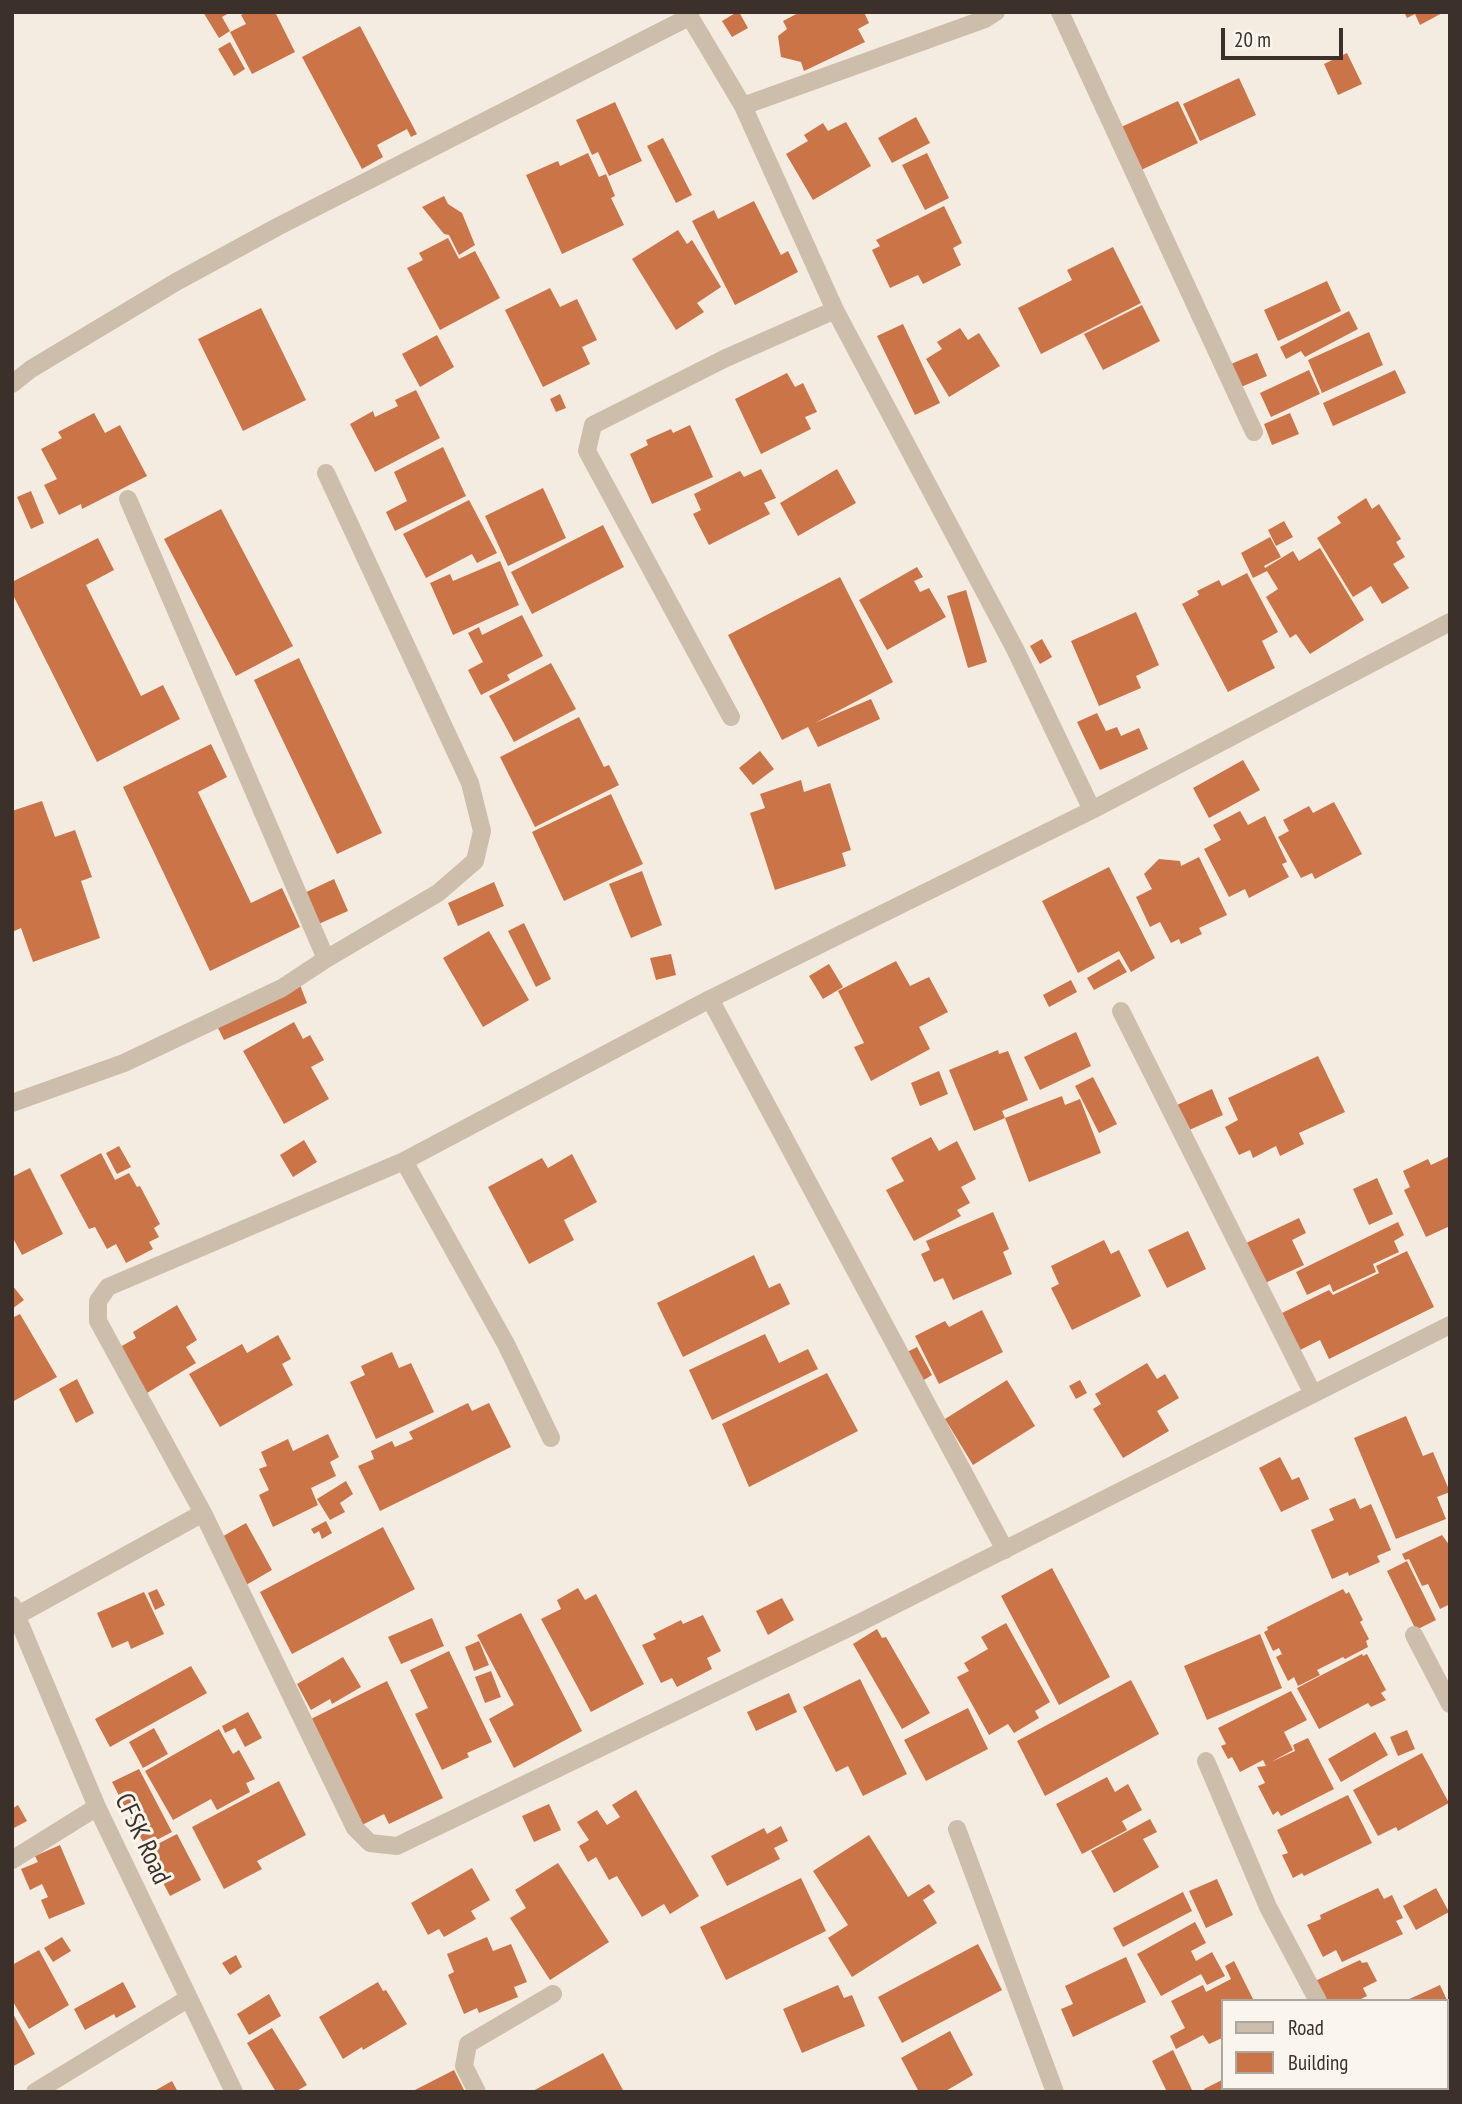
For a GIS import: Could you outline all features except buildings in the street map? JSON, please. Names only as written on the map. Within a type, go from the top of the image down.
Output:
[{"type":"street","points":[[743,106],[985,19],[996,12]]},
{"type":"street","points":[[1060,12],[1254,432]]},
{"type":"street","points":[[12,384],[52,356],[176,282],[688,15],[743,106],[835,310],[1015,649],[1092,810]]},
{"type":"street","points":[[731,717],[587,451],[593,425],[726,358],[835,310]]},
{"type":"street","points":[[12,1103],[124,1063],[282,988],[439,893],[475,862],[482,831],[471,783],[326,472]]},
{"type":"street","points":[[128,499],[327,959]]},
{"type":"street","points":[[1450,622],[1092,810],[710,999],[404,1161],[108,1287],[98,1301],[98,1321],[203,1513],[355,1828],[370,1843],[397,1846],[861,1622],[1450,1325]]},
{"type":"street","points":[[710,999],[1005,1549]]},
{"type":"street","points":[[1121,1011],[1313,1394]]},
{"type":"street","points":[[404,1161],[507,1346],[551,1438]]},
{"type":"street","points":[[15,1610],[203,1513]]},
{"type":"street","name":"CFSK Road","points":[[15,1610],[97,1807],[234,2092]]},
{"type":"street","points":[[1414,1635],[1450,1704]]},
{"type":"street","points":[[1206,1760],[1269,1907],[1317,1999]]},
{"type":"street","points":[[12,1860],[97,1807]]},
{"type":"street","points":[[957,1829],[1055,2092]]},
{"type":"street","points":[[477,2092],[464,2066],[468,2044],[553,1994]]},
{"type":"street","points":[[35,2092],[189,1998]]}]
